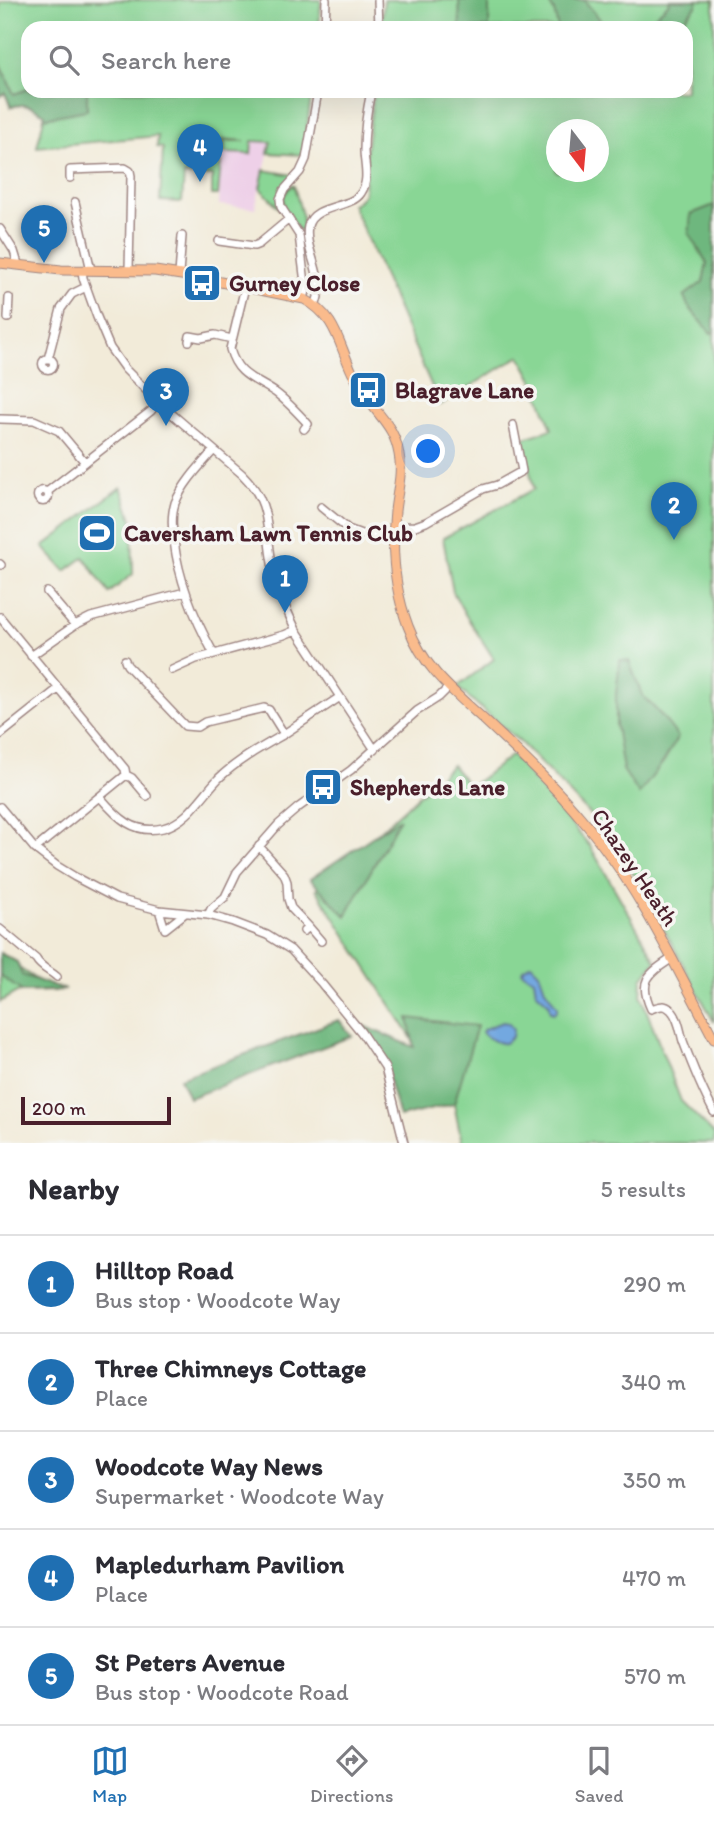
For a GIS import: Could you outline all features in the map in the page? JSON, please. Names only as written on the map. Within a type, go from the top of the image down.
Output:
[{"type":"main road","points":[[0,263],[61,270],[129,270],[179,274],[304,299],[316,306]]},
{"type":"main road","name":"Chazey Heath","points":[[316,306],[327,316],[361,388],[390,427],[396,440],[401,473],[393,539],[395,581],[415,642],[448,688],[530,763],[600,841],[643,907],[714,1039]]},
{"type":"street","points":[[325,21],[326,0]]},
{"type":"street","points":[[379,0],[379,21]]},
{"type":"street","points":[[316,306],[319,293],[317,271],[303,235],[281,207],[280,196],[300,172],[306,159],[317,98]]},
{"type":"street","points":[[304,299],[306,291],[303,235],[308,224],[311,219],[331,207],[357,198],[363,191],[366,174],[365,135],[370,98]]},
{"type":"street","points":[[70,171],[125,168],[130,171],[129,270]]},
{"type":"street","points":[[75,202],[86,270],[86,287],[110,348],[125,369],[158,402],[247,479],[261,498],[267,517],[276,582],[286,610],[296,630],[374,750]]},
{"type":"street","points":[[225,241],[254,246],[289,219]]},
{"type":"street","points":[[0,229],[14,251],[18,264]]},
{"type":"street","points":[[179,274],[183,236]]},
{"type":"street","points":[[48,359],[61,309],[72,294],[86,287]]},
{"type":"street","points":[[245,287],[230,349],[232,358],[244,374],[275,393],[308,425]]},
{"type":"street","points":[[5,303],[8,318]]},
{"type":"street","points":[[190,336],[201,338],[215,335],[232,339]]},
{"type":"street","points":[[47,492],[151,411],[158,402]]},
{"type":"street","points":[[0,419],[34,420],[59,431],[84,461]]},
{"type":"street","points":[[394,527],[415,526],[426,522],[482,489],[497,485],[522,471],[513,425]]},
{"type":"street","points":[[214,450],[186,484],[174,505],[172,525],[176,561],[185,592],[197,624],[214,654]]},
{"type":"street","points":[[321,507],[326,515],[348,529],[364,535],[393,539]]},
{"type":"street","points":[[47,592],[75,625]]},
{"type":"street","points":[[31,656],[89,618],[185,592]]},
{"type":"street","points":[[0,617],[125,769],[126,775]]},
{"type":"street","points":[[172,670],[196,659],[296,630]]},
{"type":"street","points":[[125,660],[185,726],[197,727],[205,722],[264,708],[269,710],[284,734]]},
{"type":"street","points":[[208,915],[225,897],[237,872],[278,825],[351,770],[417,711],[448,688]]},
{"type":"street","points":[[0,735],[58,689]]},
{"type":"street","points":[[100,797],[116,816],[127,824],[143,829],[162,828],[176,823],[220,777],[255,751],[340,697]]},
{"type":"street","points":[[126,775],[132,778],[147,796]]},
{"type":"street","points":[[35,849],[126,775]]},
{"type":"street","points":[[0,807],[35,849],[75,877],[117,899],[159,910],[208,915],[267,934],[291,950],[361,1032],[385,1068],[404,1143]]},
{"type":"street","points":[[259,846],[284,874],[291,908],[306,929],[321,941]]},
{"type":"street","points":[[159,910],[165,929],[184,914]]},
{"type":"street","points":[[0,929],[36,959],[39,965],[46,967],[57,977]]},
{"type":"street","points":[[671,959],[645,982],[645,997],[651,1009],[665,1006],[678,1021],[691,1060],[714,1112]]},
{"type":"shaded area","points":[[222,139],[271,142],[255,208],[219,205]]},
{"type":"green space","points":[[11,0],[321,0],[320,21],[21,21],[21,98],[311,98],[303,155],[268,153],[271,142],[252,141],[251,154],[224,153],[225,141],[245,141],[223,139],[218,195],[212,195],[212,176],[184,175],[182,202],[160,201],[163,148],[157,147],[158,136],[37,147],[45,114],[29,106],[11,107],[5,93],[0,96],[0,3]]},
{"type":"green space","points":[[384,0],[714,0],[714,1022],[638,881],[606,831],[520,742],[457,687],[494,659],[453,592],[443,538],[534,489],[522,439],[552,429],[533,380],[520,356],[440,405],[352,204],[364,194],[373,98],[693,98],[693,21],[382,21]]},
{"type":"green space","points":[[459,0],[489,0],[489,21],[460,21]]},
{"type":"green space","points":[[547,0],[584,0],[601,21],[556,21]]},
{"type":"green space","points":[[669,0],[698,0],[682,21],[650,21]]},
{"type":"green space","points":[[0,64],[14,94],[21,92],[21,98],[87,98],[87,110],[44,118],[45,114],[29,106],[11,107],[5,93],[0,96]]},
{"type":"green space","points":[[264,170],[293,175],[279,208],[260,188]]},
{"type":"green space","points":[[292,185],[302,215],[303,230],[298,230],[284,208],[283,196]]},
{"type":"green space","points":[[714,205],[714,332],[711,333],[688,306],[684,296],[703,282],[707,263],[689,234],[691,214]]},
{"type":"green space","name":"Caversham Lawn Tennis Club","points":[[121,487],[132,519],[133,574],[109,593],[84,557],[65,571],[43,547]]},
{"type":"green space","points":[[620,660],[629,661],[642,695],[678,737],[639,794],[623,770],[616,726]]},
{"type":"green space","points":[[512,755],[590,846],[656,961],[642,979],[641,996],[681,1101],[714,1134],[714,1143],[462,1143],[454,1104],[316,889],[452,765],[470,787]]},
{"type":"green space","points":[[400,818],[346,916],[310,879]]},
{"type":"green space","points":[[0,953],[17,962],[22,975],[66,990],[23,992],[0,976]]},
{"type":"green space","points":[[0,959],[54,991],[17,992],[0,1002]]},
{"type":"green space","points":[[408,1018],[477,1026],[454,1104],[399,1117],[382,1054],[359,1024],[414,1047]]},
{"type":"green space","points":[[339,1020],[352,1036],[189,1098],[180,1078]]},
{"type":"water","points":[[531,964],[539,972],[545,989],[557,1007],[554,1013],[550,1012],[548,1003],[536,992],[534,979],[522,972]]},
{"type":"water","points":[[502,1022],[508,1023],[513,1029],[512,1037],[505,1043],[492,1040],[482,1032],[484,1029]]},
{"type":"place","name":"Mapledurham Pavilion","points":[[200,182]]},
{"type":"place","name":"St Peters Avenue","points":[[44,263]]},
{"type":"place","name":"Gurney Close","points":[[202,283]]},
{"type":"place","name":"Blagrave Lane","points":[[368,390]]},
{"type":"place","name":"Woodcote Way News","points":[[166,426]]},
{"type":"place","name":"Caversham Lawn Tennis Club","points":[[97,533]]},
{"type":"place","name":"Three Chimneys Cottage","points":[[674,540]]},
{"type":"place","name":"Hilltop Road","points":[[285,613]]},
{"type":"place","name":"Shepherds Lane","points":[[323,787]]}]
